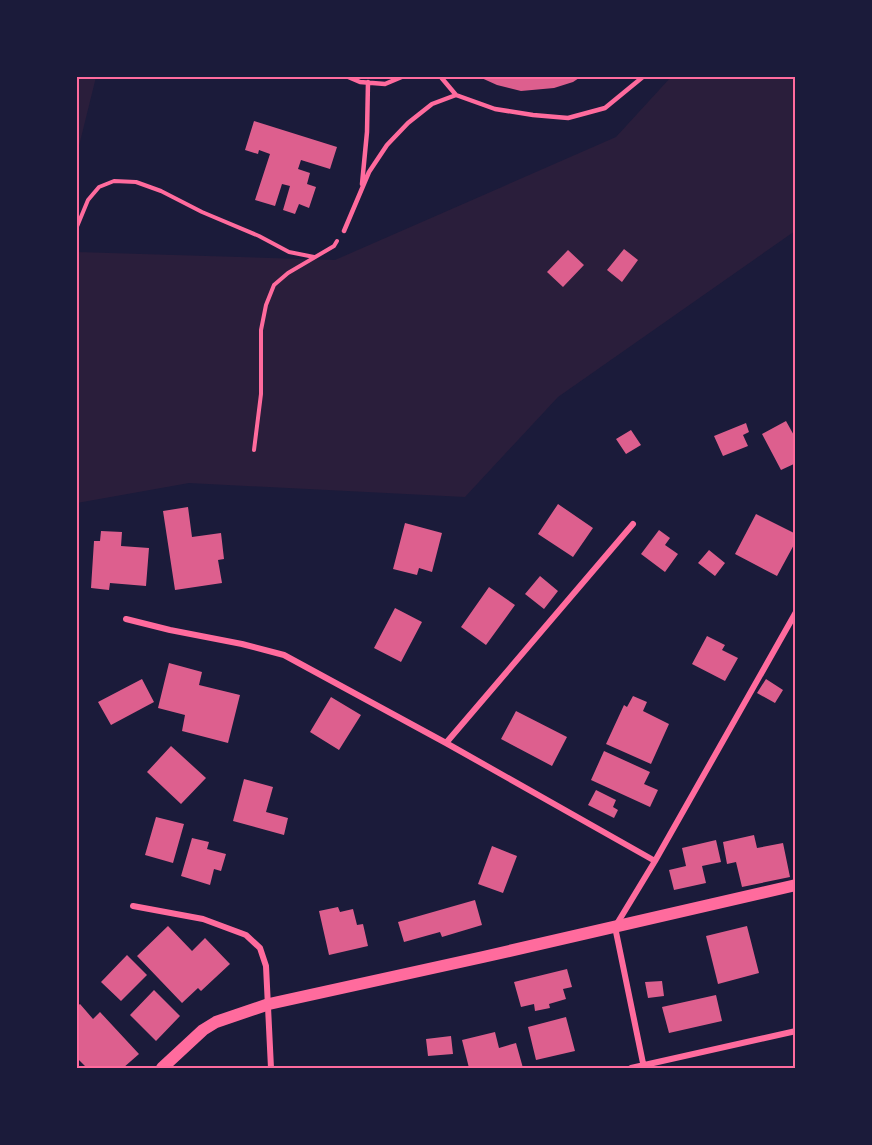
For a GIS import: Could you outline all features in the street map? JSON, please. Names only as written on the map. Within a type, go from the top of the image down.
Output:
[{"type":"main road","points":[[162,1068],[203,1030],[216,1022],[269,1004],[472,960],[795,885]]},
{"type":"street","points":[[446,743],[633,524]]},
{"type":"street","points":[[643,1067],[615,927],[655,861],[795,612]]},
{"type":"street","points":[[126,619],[284,655],[655,861]]},
{"type":"street","points":[[133,906],[202,919],[246,935],[260,948],[266,966],[271,1068]]},
{"type":"street","points":[[631,1068],[795,1031]]},
{"type":"lane","points":[[346,76],[360,82],[385,84],[404,76]]},
{"type":"lane","points":[[440,76],[456,96],[495,109],[568,118],[605,108],[644,76]]},
{"type":"lane","points":[[361,190],[368,132],[368,82]]},
{"type":"lane","points":[[344,231],[369,172],[387,145],[408,123],[432,104],[456,96]]},
{"type":"path","points":[[76,230],[88,200],[99,187],[114,181],[136,182],[161,191],[289,252],[314,257]]},
{"type":"path","points":[[254,450],[261,394],[261,330],[266,305],[274,285],[288,273],[334,246],[344,231]]},
{"type":"shaded area","points":[[76,77],[96,77],[77,154]]},
{"type":"shaded area","points":[[671,77],[795,77],[795,231],[558,397],[465,497],[189,483],[77,503],[77,252],[335,260],[616,137]]},
{"type":"building","points":[[477,76],[582,76],[573,82],[554,88],[521,91],[497,85]]},
{"type":"building","points":[[254,121],[337,147],[330,169],[301,160],[298,169],[310,173],[307,184],[316,187],[309,208],[299,204],[295,214],[283,210],[290,186],[282,184],[275,206],[255,200],[270,154],[259,150],[258,154],[245,150]]},
{"type":"building","points":[[624,249],[638,260],[622,282],[607,270]]},
{"type":"building","points":[[568,250],[584,265],[563,287],[547,272]]},
{"type":"building","points":[[786,421],[796,439],[796,453],[793,454],[796,463],[781,470],[762,434]]},
{"type":"building","points":[[746,423],[749,432],[743,435],[748,446],[723,456],[714,436]]},
{"type":"building","points":[[631,430],[641,445],[626,454],[616,439]]},
{"type":"building","points":[[558,504],[593,528],[573,557],[538,534]]},
{"type":"building","points":[[188,507],[192,537],[221,533],[224,559],[218,560],[222,583],[175,590],[163,511]]},
{"type":"building","points":[[756,514],[796,534],[796,541],[777,576],[735,554]]},
{"type":"building","points":[[405,523],[442,533],[432,572],[419,568],[417,575],[393,569]]},
{"type":"building","points":[[659,530],[670,538],[665,545],[678,554],[665,572],[641,554]]},
{"type":"building","points":[[101,531],[122,532],[121,546],[149,548],[146,586],[110,583],[109,590],[91,588],[94,541],[100,541]]},
{"type":"building","points":[[709,550],[725,563],[715,576],[698,563]]},
{"type":"building","points":[[540,576],[558,591],[544,609],[525,594]]},
{"type":"building","points":[[489,587],[515,605],[486,645],[461,627]]},
{"type":"building","points":[[395,608],[422,622],[401,662],[374,648]]},
{"type":"building","points":[[707,636],[725,645],[722,650],[738,658],[725,681],[692,664]]},
{"type":"building","points":[[169,663],[202,672],[199,685],[240,695],[228,743],[182,731],[185,715],[158,708]]},
{"type":"building","points":[[142,679],[154,702],[111,725],[98,702]]},
{"type":"building","points":[[766,679],[783,690],[775,703],[757,693]]},
{"type":"building","points":[[633,696],[647,702],[643,711],[669,724],[651,764],[606,744],[624,705],[627,707]]},
{"type":"building","points":[[331,697],[361,715],[339,750],[310,732]]},
{"type":"building","points":[[516,711],[567,737],[552,766],[501,739]]},
{"type":"building","points":[[171,746],[206,778],[181,804],[147,772]]},
{"type":"building","points":[[604,751],[650,772],[644,784],[658,790],[650,807],[591,780]]},
{"type":"building","points":[[244,779],[273,787],[266,812],[288,818],[284,835],[233,821]]},
{"type":"building","points":[[596,790],[616,800],[613,807],[618,810],[614,818],[588,805]]},
{"type":"building","points":[[156,817],[184,824],[173,863],[145,855]]},
{"type":"building","points":[[754,835],[757,848],[783,843],[790,877],[742,887],[736,862],[727,864],[723,842]]},
{"type":"building","points":[[192,838],[209,842],[207,849],[226,854],[221,871],[214,869],[210,885],[181,876]]},
{"type":"building","points":[[716,840],[721,862],[702,866],[706,883],[674,890],[669,870],[686,866],[682,848]]},
{"type":"building","points":[[492,846],[517,856],[503,893],[478,884]]},
{"type":"building","points":[[475,900],[482,925],[442,937],[440,932],[404,942],[398,922]]},
{"type":"building","points":[[338,907],[340,912],[353,909],[357,925],[363,924],[368,946],[329,955],[319,911]]},
{"type":"building","points":[[168,926],[192,951],[205,938],[230,964],[201,991],[198,988],[182,1003],[137,956]]},
{"type":"building","points":[[747,926],[759,973],[718,984],[706,936]]},
{"type":"building","points":[[127,955],[147,975],[121,1001],[101,982]]},
{"type":"building","points":[[567,969],[572,987],[563,989],[566,999],[549,1004],[550,1008],[535,1011],[534,1004],[521,1007],[514,982]]},
{"type":"building","points":[[662,981],[664,996],[648,998],[645,982]]},
{"type":"building","points":[[154,990],[180,1016],[156,1041],[130,1015]]},
{"type":"building","points":[[716,995],[722,1021],[669,1033],[662,1007]]},
{"type":"building","points":[[80,1004],[93,1019],[100,1012],[139,1054],[123,1068],[87,1068],[76,1057],[76,1007]]},
{"type":"building","points":[[566,1017],[575,1051],[536,1060],[528,1027]]},
{"type":"building","points":[[495,1032],[499,1048],[516,1043],[523,1068],[469,1068],[462,1040]]},
{"type":"building","points":[[451,1036],[453,1054],[428,1056],[426,1039]]}]
